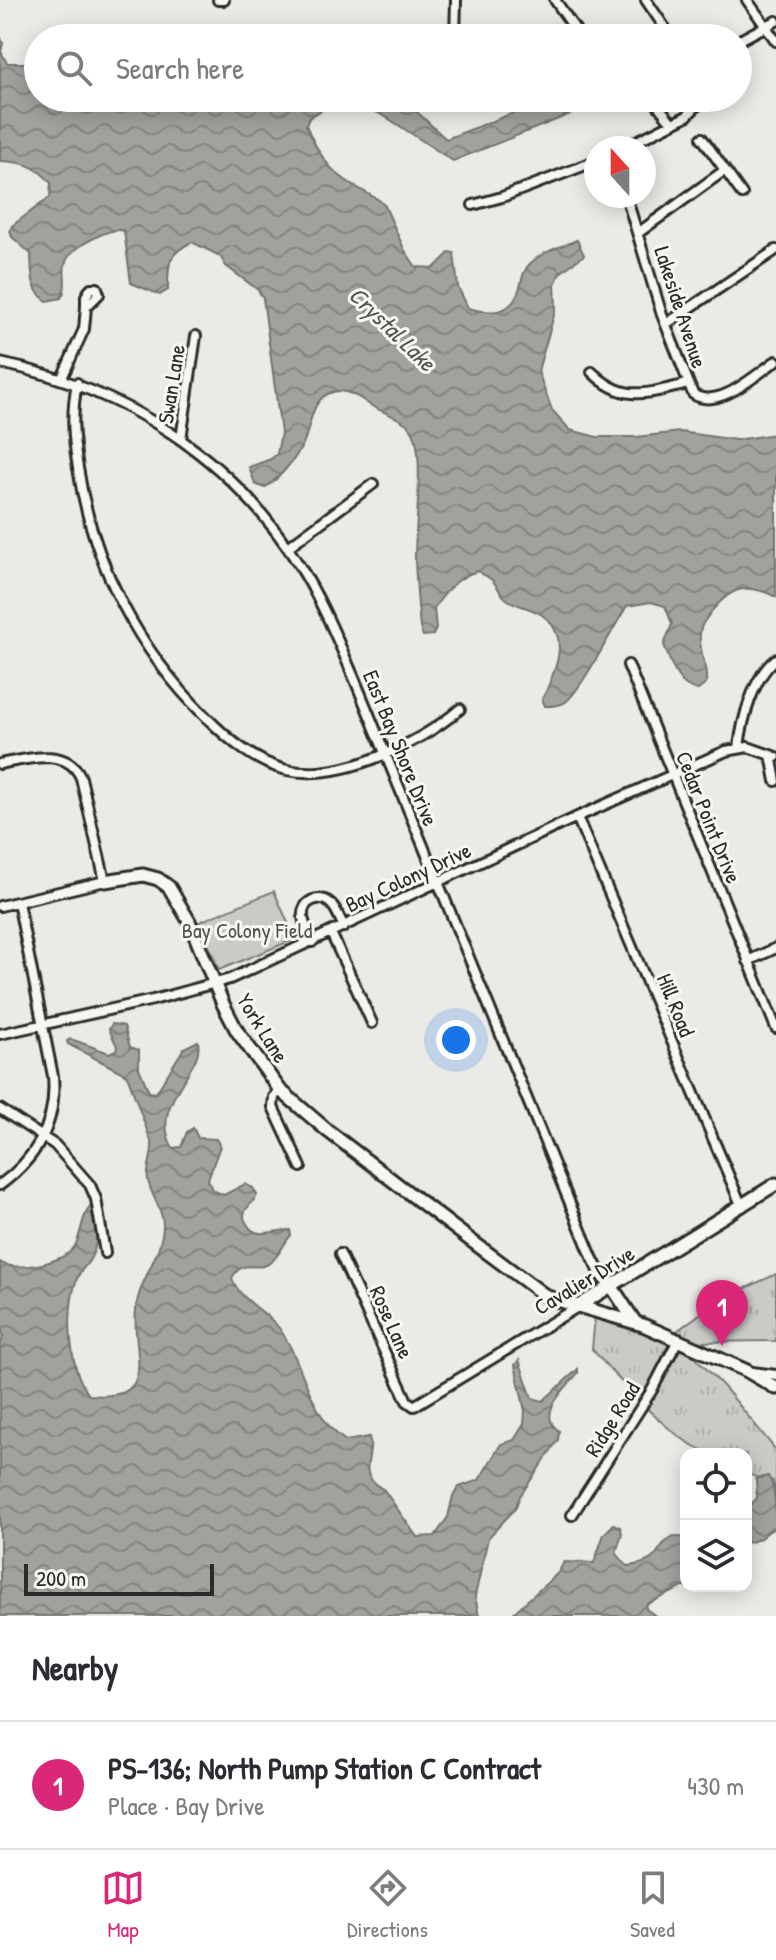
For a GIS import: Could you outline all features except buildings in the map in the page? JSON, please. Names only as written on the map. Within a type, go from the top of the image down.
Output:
[{"type":"street","points":[[455,24],[456,0]]},
{"type":"street","points":[[569,0],[557,3],[571,24]]},
{"type":"street","points":[[646,0],[662,24]]},
{"type":"street","points":[[747,0],[776,41]]},
{"type":"street","points":[[752,33],[776,21]]},
{"type":"street","points":[[663,112],[672,123]]},
{"type":"street","points":[[647,136],[692,112]]},
{"type":"street","points":[[702,138],[742,194]]},
{"type":"street","points":[[473,205],[584,166]]},
{"type":"street","points":[[638,233],[725,170]]},
{"type":"street","name":"Lakeside Avenue","points":[[630,208],[688,384]]},
{"type":"street","points":[[666,324],[776,250]]},
{"type":"street","points":[[62,378],[84,329],[86,307]]},
{"type":"street","name":"Swan Lane","points":[[181,439],[196,336]]},
{"type":"street","points":[[592,372],[608,387],[622,393],[688,384],[698,397],[712,399],[739,386],[776,361]]},
{"type":"street","name":"East Bay Shore Drive","points":[[0,363],[77,383],[132,408],[181,439],[231,481],[288,547],[314,589],[331,626],[592,1257],[603,1279],[612,1287]]},
{"type":"street","points":[[77,383],[73,402],[73,431],[80,484],[93,534],[121,602],[163,669],[215,726],[249,753],[276,767],[301,772],[329,771],[384,754],[433,731],[460,709]]},
{"type":"street","points":[[288,547],[373,484]]},
{"type":"street","points":[[776,659],[756,688],[743,722],[739,748],[756,749],[773,756],[776,781]]},
{"type":"street","name":"Cedar Point Drive","points":[[628,665],[776,1028]]},
{"type":"street","name":"Bay Colony Drive","points":[[0,1034],[215,984],[312,942],[577,817],[739,748]]},
{"type":"street","points":[[0,764],[49,757],[76,767],[85,791],[105,881],[0,906]]},
{"type":"street","name":"Hill Road","points":[[577,817],[742,1207]]},
{"type":"street","name":"York Lane","points":[[105,881],[143,875],[158,879],[169,887],[189,921],[237,1031],[280,1090],[368,1162],[541,1293],[553,1300],[636,1322],[747,1371],[776,1388]]},
{"type":"street","points":[[312,942],[303,917],[305,907],[311,901],[321,899],[330,902],[344,927]]},
{"type":"street","points":[[0,1185],[27,1162],[44,1136],[50,1119],[54,1088],[18,902]]},
{"type":"street","points":[[331,933],[372,1023]]},
{"type":"street","points":[[748,961],[776,948]]},
{"type":"street","points":[[280,1090],[274,1097],[273,1107],[301,1167]]},
{"type":"street","points":[[0,1109],[44,1136],[65,1155],[94,1192],[105,1253]]},
{"type":"street","name":"Cavalier Drive","points":[[411,1405],[418,1405],[776,1184]]},
{"type":"street","name":"Rose Lane","points":[[340,1254],[411,1405]]},
{"type":"street","points":[[612,1287],[636,1322]]},
{"type":"street","name":"Ridge Road","points":[[572,1515],[652,1390],[678,1340]]},
{"type":"street","points":[[747,1371],[776,1375]]},
{"type":"green space","name":"Bay Colony Field","points":[[274,891],[295,939],[219,970],[199,922]]},
{"type":"green space","points":[[776,1274],[776,1341],[694,1342],[687,1349],[725,1388],[776,1450],[776,1496],[773,1481],[752,1476],[752,1448],[698,1448],[683,1439],[649,1410],[592,1349],[595,1317],[615,1319],[666,1339],[716,1302]]},
{"type":"water","name":"Crystal Lake","points":[[0,36],[3,43],[1,52],[7,63],[24,63],[24,112],[319,112],[309,118],[306,125],[327,163],[343,178],[385,206],[404,249],[416,267],[434,268],[450,252],[454,253],[458,287],[468,308],[492,312],[505,308],[516,298],[524,272],[533,261],[577,240],[584,255],[560,273],[555,284],[556,308],[538,371],[552,410],[570,430],[597,437],[680,432],[736,440],[776,434],[776,597],[756,590],[740,590],[726,597],[711,612],[700,634],[706,684],[698,690],[680,679],[664,645],[672,624],[665,606],[651,602],[627,606],[571,697],[562,704],[545,706],[542,700],[558,656],[557,634],[542,615],[508,600],[493,581],[477,571],[458,581],[443,596],[434,608],[436,629],[433,635],[423,636],[415,560],[418,452],[410,427],[357,396],[334,391],[318,402],[304,442],[289,465],[264,488],[255,484],[249,467],[277,454],[281,433],[263,298],[258,290],[226,266],[220,256],[192,242],[173,256],[168,273],[168,290],[160,295],[131,283],[124,231],[118,230],[87,242],[69,256],[65,266],[64,293],[61,298],[47,301],[37,292],[31,254],[12,237],[10,230],[50,197],[51,183],[28,166],[0,161]]},
{"type":"water","points":[[376,112],[417,112],[446,139],[516,112],[576,112],[453,161]]},
{"type":"water","points":[[112,1024],[124,1026],[130,1047],[139,1050],[139,1068],[149,1092],[156,1093],[184,1048],[198,1041],[198,1052],[171,1102],[167,1117],[167,1132],[173,1148],[181,1147],[187,1132],[193,1128],[198,1138],[216,1139],[220,1146],[208,1179],[212,1190],[224,1195],[245,1184],[253,1188],[257,1195],[244,1216],[251,1229],[261,1233],[290,1230],[291,1235],[271,1262],[241,1268],[232,1278],[246,1299],[279,1328],[315,1404],[334,1431],[346,1441],[369,1437],[367,1471],[417,1537],[435,1536],[448,1517],[453,1496],[459,1487],[479,1480],[501,1444],[514,1440],[524,1424],[525,1411],[515,1365],[519,1360],[532,1398],[543,1401],[578,1369],[551,1409],[552,1424],[559,1431],[558,1440],[520,1496],[515,1509],[488,1538],[475,1596],[479,1616],[0,1616],[0,1349],[3,1336],[0,1262],[17,1267],[62,1257],[75,1246],[91,1205],[96,1207],[96,1242],[89,1261],[78,1276],[71,1304],[71,1337],[77,1370],[89,1395],[112,1395],[126,1391],[135,1382],[138,1371],[136,1309],[163,1227],[162,1215],[148,1180],[152,1144],[127,1075],[67,1041],[71,1039],[109,1053],[117,1046],[109,1029]]},
{"type":"water","points":[[768,1476],[771,1481],[776,1528],[752,1541],[752,1503],[757,1498],[756,1479]]},
{"type":"water","points":[[614,1524],[620,1527],[622,1533],[616,1553],[627,1566],[647,1562],[667,1540],[680,1537],[680,1588],[647,1604],[646,1609],[656,1616],[510,1616],[558,1573],[564,1562],[594,1563],[604,1534]]},
{"type":"place","name":"PS-136; North Pump Station C Contract","points":[[722,1346]]}]
